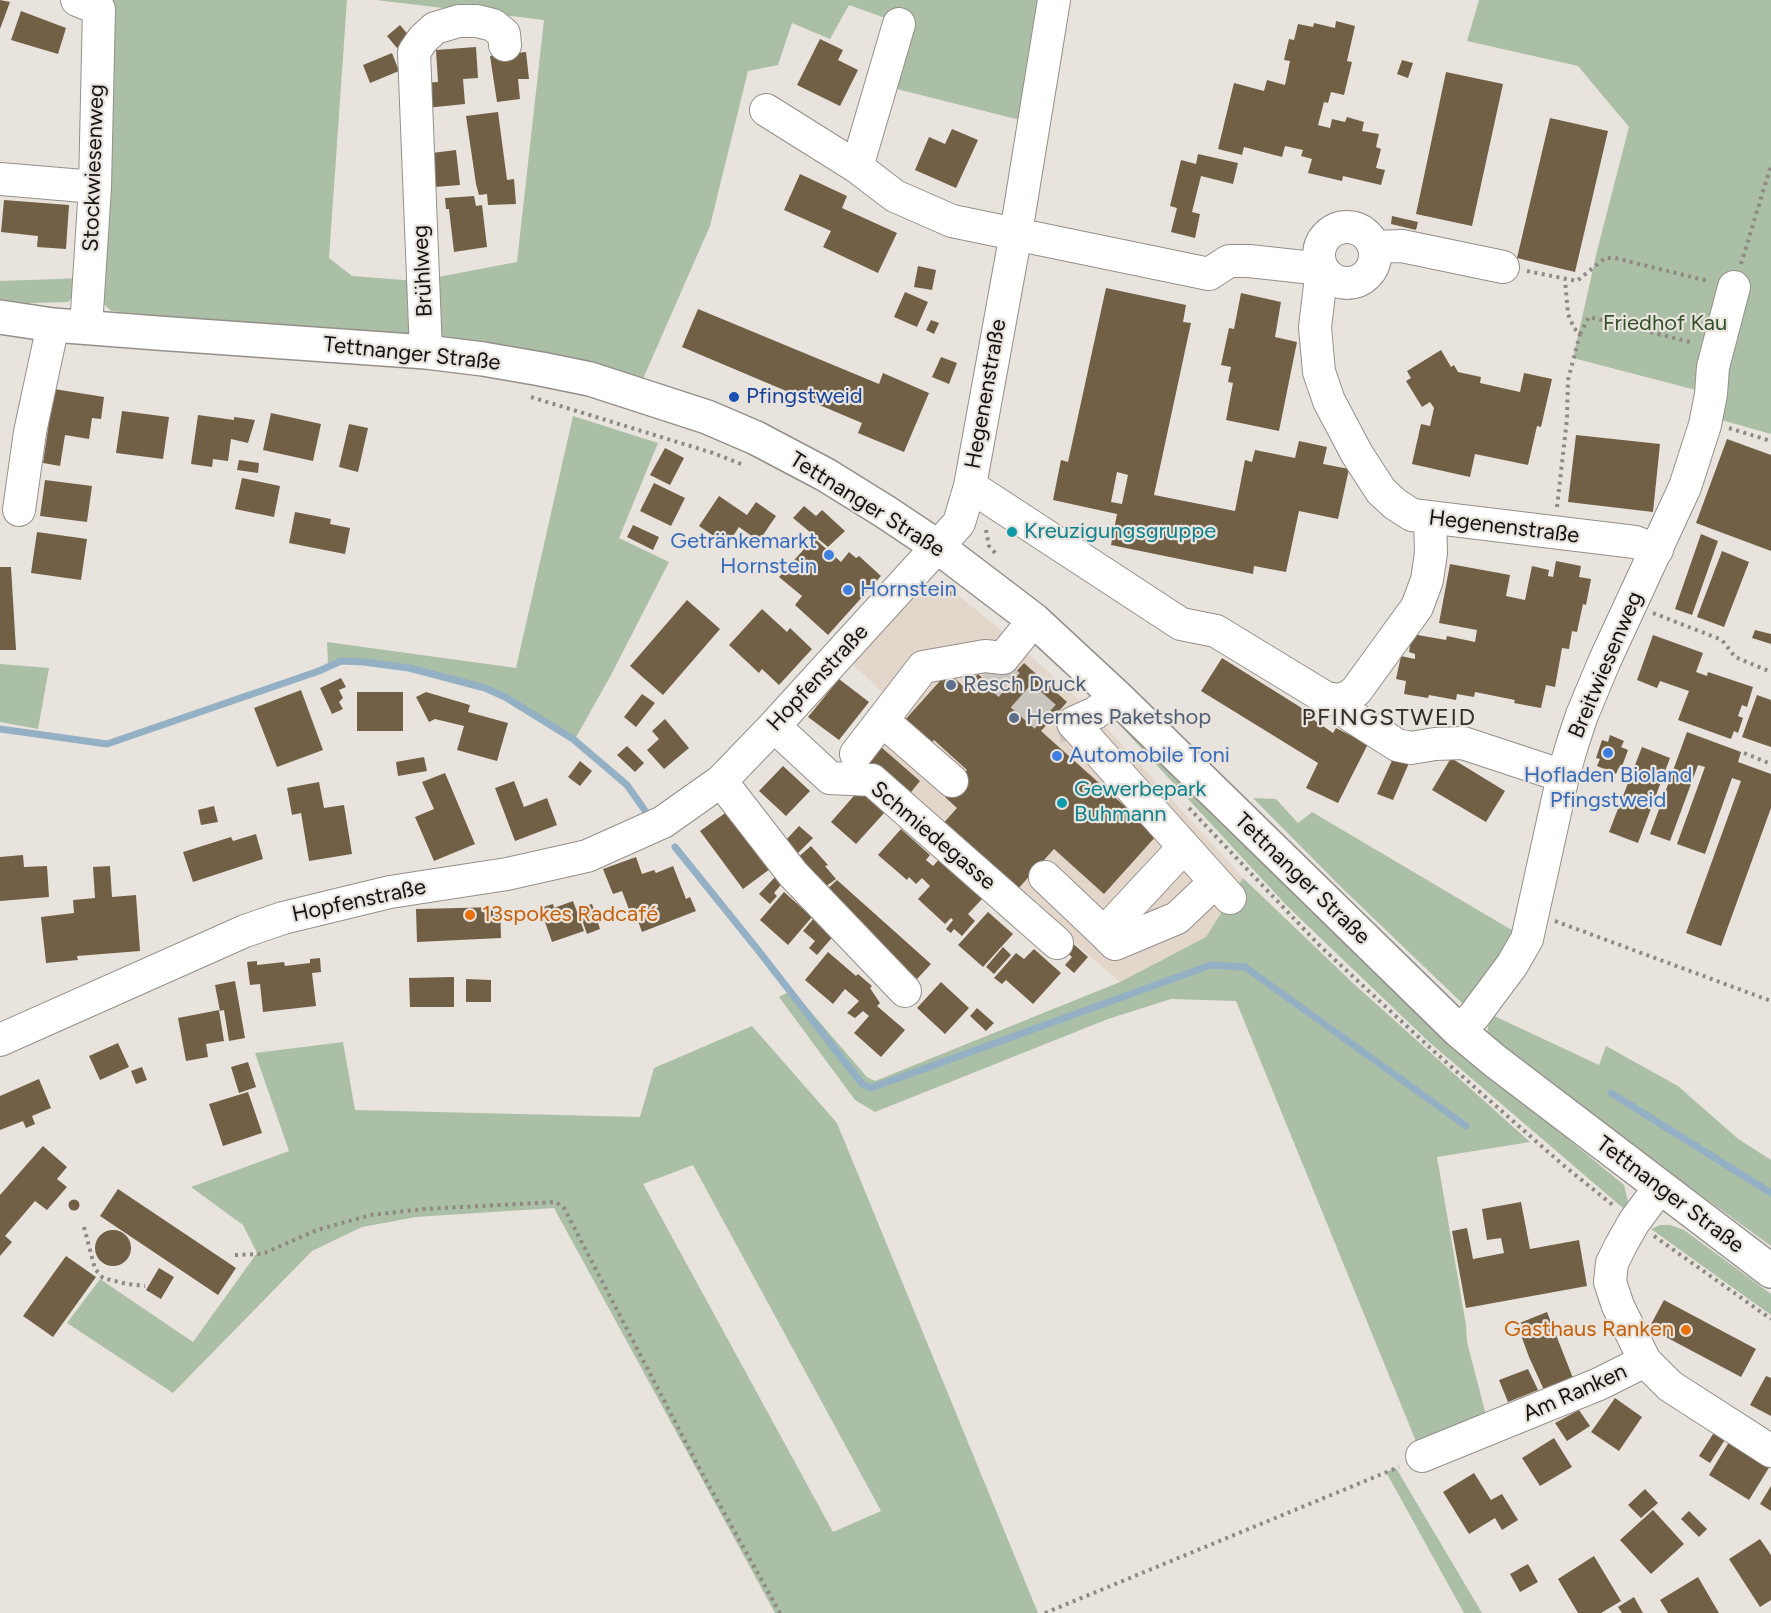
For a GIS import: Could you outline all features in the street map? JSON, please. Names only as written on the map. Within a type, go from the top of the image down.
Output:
[{"type":"main road","name":"Tettnanger Straße","points":[[0,317],[52,325],[483,358],[590,379],[707,417],[756,438],[826,475],[938,548],[1034,620],[1117,697],[1449,1043],[1495,1061],[1771,1271]]},
{"type":"street","name":"Hegenenstraße","points":[[938,548],[959,522],[970,486],[1016,233],[1054,0]]},
{"type":"street","name":"Stockwiesenweg","points":[[86,327],[95,187],[88,4]]},
{"type":"street","name":"Brühlweg","points":[[426,352],[414,52],[435,28],[459,21],[477,21],[493,26],[504,34],[505,45]]},
{"type":"street","points":[[857,167],[899,24]]},
{"type":"street","points":[[766,110],[857,167],[895,196],[952,221],[1209,274],[1229,261],[1249,261],[1322,269],[1334,280],[1344,284],[1365,277],[1372,269],[1376,258],[1374,247],[1402,246],[1503,267]]},
{"type":"street","points":[[0,179],[95,187]]},
{"type":"street","name":"Hegenenstraße","points":[[1322,269],[1315,327],[1318,365],[1329,401],[1357,454],[1381,491],[1395,504],[1412,516],[1635,542],[1657,550]]},
{"type":"street","name":"Breitwiesenweg","points":[[1449,1043],[1474,1016],[1512,965],[1527,939],[1563,776],[1582,715],[1685,487],[1706,421],[1712,394],[1713,367],[1734,287]]},
{"type":"street","points":[[19,510],[30,432],[52,325]]},
{"type":"street","points":[[970,486],[1181,624],[1216,631],[1326,698],[1342,699],[1356,691],[1417,607],[1427,580],[1431,553],[1430,519]]},
{"type":"street","name":"Hopfenstraße","points":[[0,1040],[245,931],[283,918],[390,892],[507,874],[586,856],[663,822],[721,781],[938,548]]},
{"type":"street","points":[[856,754],[923,667],[985,656],[1003,658],[1034,620]]},
{"type":"street","points":[[1045,877],[1115,944],[1177,918],[1222,890],[1073,723],[1095,713],[1117,697]]},
{"type":"street","points":[[1342,699],[1350,715],[1397,745],[1411,748],[1436,744],[1463,744],[1563,776]]},
{"type":"street","points":[[882,720],[952,781]]},
{"type":"street","name":"Schmiedegasse","points":[[774,726],[830,778],[872,780],[1057,943]]},
{"type":"street","points":[[721,781],[793,874],[905,991]]},
{"type":"street","points":[[1104,933],[1184,847]]},
{"type":"street","name":"Am Ranken","points":[[1422,1456],[1599,1384],[1645,1361],[1618,1306],[1610,1281],[1612,1263],[1634,1222],[1660,1187]]},
{"type":"street","points":[[1645,1361],[1670,1386],[1771,1451]]},
{"type":"path","points":[[1503,267],[1577,281],[1605,258],[1615,258],[1734,287],[1771,165]]},
{"type":"path","points":[[1565,280],[1568,314],[1574,328],[1580,334]]},
{"type":"path","points":[[1553,533],[1561,483],[1568,380],[1580,334],[1589,317],[1718,349]]},
{"type":"path","points":[[522,394],[713,453],[750,467]]},
{"type":"path","points":[[1706,421],[1771,441]]},
{"type":"path","points":[[1631,605],[1722,640],[1735,657],[1771,672]]},
{"type":"path","points":[[1744,753],[1771,764]]},
{"type":"path","points":[[1534,915],[1565,924],[1770,1002]]},
{"type":"path","points":[[1449,1043],[1563,1165],[1634,1222],[1771,1318]]},
{"type":"path","points":[[235,1255],[262,1254],[316,1230],[371,1215],[424,1209],[556,1202],[564,1208],[697,1464],[780,1613]]},
{"type":"path","points":[[84,1227],[95,1269],[103,1278],[145,1286]]},
{"type":"path","points":[[1045,1613],[1422,1456]]},
{"type":"shaded area","points":[[915,584],[944,584],[1018,644],[1096,716],[1243,878],[1206,937],[1120,982],[852,752],[893,702],[847,659]]},
{"type":"green space","points":[[110,0],[347,0],[329,258],[352,276],[417,281],[517,262],[544,20],[376,0],[1046,0],[1028,122],[889,87],[910,27],[849,5],[830,39],[792,23],[778,65],[748,71],[710,226],[642,381],[444,343],[111,311],[96,296]]},
{"type":"green space","name":"Friedhof Kau","points":[[1479,0],[1771,0],[1771,434],[1707,416],[1711,394],[1573,358],[1597,251],[1629,127],[1578,66],[1467,41]]},
{"type":"green space","points":[[85,278],[77,294],[68,302],[28,303],[0,299],[0,281]]},
{"type":"green space","points":[[573,416],[658,443],[619,538],[669,562],[575,739],[502,692],[466,680],[411,667],[347,658],[328,663],[327,642],[516,668]]},
{"type":"green space","points":[[0,664],[49,668],[38,729],[0,722]]},
{"type":"green space","points":[[1115,720],[1490,1075],[1624,1185],[1628,1201],[1624,1209],[1429,1042],[1287,906]]},
{"type":"green space","points":[[1253,798],[1276,799],[1298,823],[1312,812],[1527,939],[1480,1009],[1463,1004],[1344,890]]},
{"type":"green space","points":[[1243,878],[1354,984],[1530,1142],[1437,1157],[1467,1342],[1488,1423],[1422,1456],[1236,1001],[1171,999],[1108,1019],[875,1112],[855,1100],[779,997],[792,990],[867,1077],[875,1081],[1120,982],[1206,937]]},
{"type":"green space","points":[[1490,1014],[1599,1065],[1606,1046],[1678,1086],[1737,1138],[1771,1160],[1771,1246],[1607,1127],[1487,1034]]},
{"type":"green space","points":[[752,1026],[837,1123],[1038,1613],[775,1613],[554,1208],[416,1217],[362,1227],[312,1251],[173,1393],[67,1323],[100,1279],[193,1342],[257,1253],[243,1225],[191,1187],[289,1151],[255,1053],[343,1042],[355,1110],[640,1117],[654,1068]],"holes":[[[693,1165],[881,1511],[833,1532],[643,1184]]]},
{"type":"green space","points":[[1660,1225],[1670,1225],[1684,1230],[1771,1294],[1771,1315],[1651,1229]]},
{"type":"green space","points":[[1396,1468],[1482,1613],[1464,1613],[1386,1472]]},
{"type":"building","points":[[0,0],[10,2],[0,29]]},
{"type":"building","points":[[21,11],[66,28],[58,54],[11,40]]},
{"type":"building","points":[[1336,21],[1355,26],[1347,61],[1352,62],[1344,95],[1331,92],[1328,103],[1324,102],[1318,125],[1330,128],[1332,119],[1345,122],[1347,117],[1364,122],[1362,131],[1379,134],[1376,147],[1381,149],[1376,168],[1385,170],[1381,185],[1343,176],[1342,181],[1308,173],[1312,159],[1301,156],[1303,150],[1285,146],[1282,157],[1244,147],[1242,155],[1218,149],[1234,83],[1264,91],[1267,80],[1285,85],[1290,61],[1284,60],[1289,39],[1294,40],[1298,24],[1313,27],[1314,23],[1335,28]]},
{"type":"building","points":[[400,25],[410,37],[397,48],[387,36]]},
{"type":"building","points":[[820,39],[843,50],[838,60],[858,70],[840,106],[797,85]]},
{"type":"building","points":[[476,47],[478,78],[463,79],[465,104],[426,108],[423,83],[438,82],[436,50]]},
{"type":"building","points":[[526,52],[529,79],[518,79],[520,99],[497,102],[490,56]]},
{"type":"building","points":[[392,53],[399,71],[370,83],[363,65]]},
{"type":"building","points":[[1402,60],[1413,63],[1408,78],[1397,74]]},
{"type":"building","points":[[1446,72],[1503,84],[1472,226],[1416,214]]},
{"type":"building","points":[[498,112],[507,180],[514,179],[516,204],[488,205],[487,194],[479,195],[476,184],[466,116]]},
{"type":"building","points":[[1550,118],[1608,131],[1575,272],[1517,258]]},
{"type":"building","points":[[952,129],[978,140],[956,188],[915,170],[929,137],[945,144]]},
{"type":"building","points":[[456,150],[460,185],[435,187],[432,153]]},
{"type":"building","points":[[1198,154],[1238,163],[1233,184],[1201,176],[1192,212],[1200,214],[1195,238],[1171,232],[1177,208],[1170,206],[1181,160],[1196,164]]},
{"type":"building","points":[[800,174],[847,196],[842,208],[897,233],[878,273],[823,247],[831,231],[784,210]]},
{"type":"building","points":[[474,196],[476,206],[482,205],[487,247],[454,252],[449,209],[446,209],[445,198]]},
{"type":"building","points":[[4,200],[69,205],[66,249],[37,247],[38,236],[1,232]]},
{"type":"building","points":[[1392,216],[1418,222],[1416,230],[1391,224]]},
{"type":"building","points":[[918,266],[936,270],[932,290],[914,287]]},
{"type":"building","points":[[1106,288],[1186,305],[1183,322],[1191,323],[1154,495],[1235,511],[1245,460],[1252,462],[1255,450],[1295,458],[1299,441],[1327,447],[1323,464],[1349,469],[1338,519],[1299,511],[1286,572],[1254,566],[1253,574],[1111,545],[1117,514],[1053,500],[1061,460],[1068,462]],"holes":[[[1117,472],[1128,475],[1122,504],[1111,502]]]},
{"type":"building","points":[[905,292],[928,302],[917,327],[894,317]]},
{"type":"building","points":[[1241,293],[1281,302],[1275,337],[1297,342],[1279,431],[1226,420],[1233,383],[1228,382],[1231,367],[1221,365],[1229,328],[1234,329]]},
{"type":"building","points":[[698,309],[879,384],[883,373],[929,393],[904,452],[858,433],[862,423],[682,347]]},
{"type":"building","points":[[931,320],[939,323],[934,334],[926,330]]},
{"type":"building","points":[[1441,350],[1451,367],[1454,365],[1458,372],[1481,377],[1480,383],[1520,392],[1524,373],[1552,379],[1541,427],[1537,426],[1528,465],[1475,454],[1470,477],[1412,464],[1421,424],[1430,426],[1434,408],[1430,402],[1422,407],[1406,381],[1411,378],[1407,371]]},
{"type":"building","points":[[941,357],[957,363],[949,384],[932,377]]},
{"type":"building","points":[[54,389],[104,397],[101,419],[92,418],[89,439],[65,435],[60,466],[43,463]]},
{"type":"building","points":[[122,411],[169,417],[163,459],[116,453]]},
{"type":"building","points":[[271,413],[321,424],[313,461],[263,450]]},
{"type":"building","points":[[198,415],[234,420],[234,417],[255,420],[248,443],[231,439],[228,461],[213,459],[212,467],[191,464]]},
{"type":"building","points":[[349,424],[368,428],[358,472],[339,467]]},
{"type":"building","points":[[1576,435],[1660,444],[1653,512],[1568,502]]},
{"type":"building","points":[[1727,439],[1771,455],[1771,551],[1696,523]]},
{"type":"building","points":[[665,448],[684,458],[670,485],[650,475]]},
{"type":"building","points":[[239,460],[259,463],[258,473],[237,470]]},
{"type":"building","points":[[242,478],[280,486],[274,517],[235,509]]},
{"type":"building","points":[[45,480],[92,486],[87,522],[40,516]]},
{"type":"building","points":[[654,483],[685,498],[671,526],[640,511]]},
{"type":"building","points":[[719,496],[747,515],[756,502],[776,516],[759,541],[739,527],[727,545],[699,526]]},
{"type":"building","points":[[804,506],[816,516],[822,510],[845,531],[828,547],[793,518]]},
{"type":"building","points":[[295,512],[331,519],[330,524],[350,528],[345,554],[289,543]]},
{"type":"building","points":[[633,525],[659,537],[653,550],[627,537]]},
{"type":"building","points":[[37,532],[87,539],[81,580],[31,573]]},
{"type":"building","points":[[1701,534],[1718,541],[1692,615],[1675,609]]},
{"type":"building","points":[[814,538],[841,562],[849,552],[856,558],[859,556],[881,576],[828,635],[795,605],[802,596],[779,577]]},
{"type":"building","points":[[1722,551],[1749,562],[1724,627],[1697,617]]},
{"type":"building","points":[[1556,561],[1581,566],[1579,577],[1591,579],[1586,605],[1583,604],[1577,632],[1572,631],[1569,649],[1562,648],[1555,687],[1546,685],[1541,708],[1475,692],[1474,697],[1457,694],[1456,700],[1429,695],[1428,698],[1404,694],[1406,681],[1396,679],[1401,656],[1415,659],[1415,654],[1409,652],[1412,634],[1446,640],[1447,636],[1475,642],[1477,630],[1439,623],[1450,564],[1510,575],[1506,596],[1525,600],[1532,566],[1549,570],[1548,576],[1553,577]]},
{"type":"building","points":[[0,567],[11,567],[16,650],[0,650]]},
{"type":"building","points":[[687,600],[720,629],[663,695],[630,666]]},
{"type":"building","points":[[762,609],[787,632],[790,628],[812,649],[779,685],[762,669],[759,673],[729,645]]},
{"type":"building","points":[[1755,630],[1771,634],[1771,644],[1752,638]]},
{"type":"building","points":[[1653,635],[1703,653],[1696,672],[1707,676],[1708,672],[1753,687],[1747,707],[1742,705],[1738,716],[1743,718],[1738,733],[1734,731],[1731,739],[1678,720],[1689,691],[1660,681],[1657,688],[1637,680]]},
{"type":"building","points":[[1222,658],[1316,717],[1314,720],[1333,733],[1336,728],[1368,744],[1338,803],[1306,788],[1318,763],[1201,691]]},
{"type":"building","name":"Gewerbepark Buhmann","points":[[1024,663],[1067,702],[1041,731],[1157,835],[1104,894],[1054,849],[1016,891],[941,826],[957,808],[945,797],[967,770],[934,740],[930,744],[904,721],[948,672],[965,688],[978,674],[998,692]]},
{"type":"building","points":[[341,678],[346,687],[339,690],[343,698],[339,702],[343,709],[332,714],[320,688]]},
{"type":"building","points":[[839,679],[869,702],[839,740],[808,717]]},
{"type":"building","points":[[301,690],[323,750],[277,767],[254,708]]},
{"type":"building","points":[[357,692],[403,692],[403,731],[357,731]]},
{"type":"building","points":[[426,692],[470,705],[468,712],[508,723],[497,761],[457,750],[464,726],[435,719],[429,722],[416,697]]},
{"type":"building","points":[[642,694],[655,703],[636,727],[624,717]]},
{"type":"building","points":[[1757,695],[1771,700],[1771,747],[1742,737]]},
{"type":"building","points":[[665,719],[689,748],[664,769],[647,750],[659,739],[652,731]]},
{"type":"building","points":[[1687,732],[1741,752],[1738,762],[1771,774],[1771,808],[1721,946],[1686,933],[1741,781],[1732,778],[1705,854],[1677,844],[1705,767],[1698,765],[1670,841],[1650,834]]},
{"type":"building","points":[[1610,735],[1624,741],[1621,747],[1628,750],[1621,769],[1619,767],[1616,774],[1597,766],[1600,759],[1596,758],[1602,740],[1608,742]]},
{"type":"building","points":[[627,746],[644,763],[635,772],[617,755]]},
{"type":"building","points":[[881,747],[920,781],[908,796],[868,762]]},
{"type":"building","points":[[1642,747],[1670,758],[1638,843],[1609,832]]},
{"type":"building","points":[[1394,756],[1409,763],[1393,800],[1377,794]]},
{"type":"building","points":[[424,757],[427,771],[398,776],[396,762]]},
{"type":"building","points":[[1451,758],[1505,791],[1486,822],[1432,790]]},
{"type":"building","points":[[580,761],[592,771],[580,786],[568,777]]},
{"type":"building","points":[[783,766],[810,791],[786,816],[759,791]]},
{"type":"building","points":[[445,773],[475,844],[434,861],[415,817],[434,809],[422,782]]},
{"type":"building","points":[[514,781],[524,807],[547,798],[557,825],[515,841],[495,788]]},
{"type":"building","points":[[319,782],[324,808],[344,805],[352,854],[309,861],[301,813],[292,815],[287,788]]},
{"type":"building","points":[[859,790],[885,812],[856,844],[831,822]]},
{"type":"building","points":[[214,806],[218,822],[201,825],[198,810]]},
{"type":"building","points":[[728,811],[774,866],[743,889],[700,831]]},
{"type":"building","points":[[799,826],[813,838],[798,853],[785,841]]},
{"type":"building","points":[[901,829],[930,855],[926,860],[933,866],[942,856],[951,864],[947,868],[982,899],[968,914],[975,921],[962,936],[954,929],[951,933],[946,929],[953,920],[951,918],[945,924],[918,899],[930,886],[922,878],[916,884],[909,877],[907,880],[878,855]]},
{"type":"building","points":[[256,834],[263,859],[193,882],[183,852],[231,837],[233,841]]},
{"type":"building","points":[[811,846],[828,865],[825,866],[836,879],[821,890],[796,859]]},
{"type":"building","points":[[23,855],[24,867],[47,866],[49,897],[0,901],[0,857]]},
{"type":"building","points":[[636,857],[642,874],[654,870],[656,873],[673,866],[686,899],[690,897],[696,911],[642,932],[637,918],[633,920],[622,891],[613,894],[603,869]]},
{"type":"building","points":[[110,866],[112,897],[136,895],[140,951],[77,956],[78,960],[46,963],[41,917],[74,913],[73,900],[95,898],[93,867]]},
{"type":"building","points":[[778,874],[785,880],[774,893],[777,896],[770,904],[759,894]]},
{"type":"building","points":[[837,880],[931,964],[917,979],[825,891]]},
{"type":"building","points":[[784,892],[812,917],[788,945],[760,920]]},
{"type":"building","points":[[573,901],[584,931],[552,942],[540,908],[553,904],[554,908]]},
{"type":"building","points":[[592,904],[600,929],[587,934],[578,908]]},
{"type":"building","points":[[500,907],[501,938],[417,942],[416,909]]},
{"type":"building","points":[[988,912],[1013,934],[983,967],[958,945]]},
{"type":"building","points":[[814,918],[836,933],[817,955],[809,948],[815,941],[803,931]]},
{"type":"building","points":[[1069,940],[1088,957],[1074,973],[1065,965],[1072,957],[1062,948]]},
{"type":"building","points":[[1003,947],[1011,955],[994,974],[986,967]]},
{"type":"building","points":[[1034,949],[1061,973],[1033,1004],[1006,980],[1002,984],[994,978],[1016,953],[1024,959]]},
{"type":"building","points":[[828,952],[856,976],[858,974],[872,986],[870,988],[880,1003],[877,1006],[905,1030],[881,1057],[854,1033],[869,1016],[863,1011],[855,1018],[847,1013],[859,1001],[845,989],[833,1004],[805,980]]},
{"type":"building","points":[[320,958],[321,972],[312,973],[316,1006],[263,1012],[260,984],[250,985],[247,962],[257,961],[257,965],[284,962],[285,966],[310,963],[310,959]]},
{"type":"building","points":[[454,977],[454,1007],[410,1007],[409,978]]},
{"type":"building","points":[[466,979],[491,980],[491,1002],[466,1002]]},
{"type":"building","points":[[235,981],[245,1038],[229,1041],[224,1010],[220,1011],[215,985]]},
{"type":"building","points":[[941,982],[969,1008],[945,1034],[917,1008]]},
{"type":"building","points":[[977,1008],[994,1023],[986,1031],[970,1016]]},
{"type":"building","points":[[219,1010],[224,1041],[206,1044],[208,1057],[186,1061],[178,1018]]},
{"type":"building","points":[[118,1043],[129,1067],[100,1080],[89,1056]]},
{"type":"building","points":[[248,1062],[256,1087],[239,1093],[231,1067]]},
{"type":"building","points":[[142,1067],[147,1080],[136,1084],[131,1071]]},
{"type":"building","points":[[39,1079],[51,1108],[32,1116],[35,1124],[26,1128],[23,1121],[0,1130],[0,1096]]},
{"type":"building","points":[[248,1092],[262,1133],[223,1146],[209,1104]]},
{"type":"building","points":[[43,1146],[67,1167],[57,1179],[67,1187],[47,1210],[35,1201],[5,1236],[12,1242],[0,1256],[0,1195]]},
{"type":"building","points":[[118,1189],[236,1268],[218,1295],[100,1216]]},
{"type":"building","points":[[74,1199],[80,1205],[74,1211],[68,1205]]},
{"type":"building","points":[[1521,1202],[1530,1249],[1579,1240],[1587,1286],[1466,1308],[1452,1231],[1467,1228],[1473,1259],[1504,1253],[1501,1238],[1487,1240],[1482,1209]]},
{"type":"building","points":[[113,1230],[125,1236],[131,1248],[125,1260],[113,1266],[101,1260],[95,1248],[101,1236]]},
{"type":"building","points":[[66,1256],[96,1277],[53,1337],[23,1316]]},
{"type":"building","points":[[159,1268],[174,1277],[161,1299],[146,1290]]},
{"type":"building","name":"Gasthaus Ranken","points":[[1664,1300],[1756,1349],[1741,1377],[1649,1328]]},
{"type":"building","points":[[1547,1312],[1573,1378],[1544,1390],[1517,1324]]},
{"type":"building","points":[[1528,1369],[1538,1390],[1508,1402],[1499,1380]]},
{"type":"building","points":[[1766,1376],[1771,1378],[1771,1416],[1750,1405]]},
{"type":"building","points":[[1615,1398],[1642,1417],[1619,1451],[1591,1432]]},
{"type":"building","points":[[1579,1410],[1590,1426],[1567,1441],[1555,1423]]},
{"type":"building","points":[[1715,1431],[1726,1438],[1710,1463],[1699,1456]]},
{"type":"building","points":[[1554,1438],[1572,1467],[1540,1486],[1522,1458]]},
{"type":"building","points":[[1729,1442],[1770,1466],[1749,1500],[1709,1475]]},
{"type":"building","points":[[1474,1473],[1491,1500],[1502,1494],[1518,1520],[1502,1530],[1495,1518],[1469,1534],[1443,1492]]},
{"type":"building","points":[[1771,1486],[1771,1511],[1760,1504]]},
{"type":"building","points":[[1645,1489],[1658,1503],[1641,1518],[1628,1505]]},
{"type":"building","points":[[1653,1510],[1684,1544],[1651,1574],[1620,1540]]},
{"type":"building","points":[[1689,1511],[1707,1529],[1699,1537],[1681,1519]]},
{"type":"building","points":[[1760,1539],[1771,1555],[1771,1600],[1760,1607],[1729,1559]]},
{"type":"building","points":[[1594,1556],[1621,1601],[1601,1613],[1578,1613],[1558,1579]]},
{"type":"building","points":[[1528,1564],[1538,1582],[1520,1592],[1510,1574]]},
{"type":"building","points":[[1698,1577],[1719,1613],[1668,1613],[1660,1600]]},
{"type":"building","points":[[1634,1597],[1643,1613],[1622,1613],[1618,1607]]},
{"type":"waterway","points":[[0,729],[107,744],[319,671],[341,661],[363,662],[409,668],[485,688],[505,697],[573,739],[627,785],[646,812]]},
{"type":"waterway","points":[[675,847],[862,1084],[871,1088],[1211,965],[1245,967],[1466,1126]]},
{"type":"waterway","points":[[1611,1093],[1771,1193]]},
{"type":"tunnel","points":[[1003,658],[999,676],[1057,727],[1073,723]]},
{"type":"place","name":"Pfingstweid","points":[[734,397]]},
{"type":"place","name":"Kreuzigungsgruppe","points":[[1012,532]]},
{"type":"place","name":"Getränkemarkt Hornstein","points":[[829,555]]},
{"type":"place","name":"Hornstein","points":[[848,590]]},
{"type":"place","name":"Resch Druck","points":[[951,685]]},
{"type":"place","name":"Hermes Paketshop","points":[[1014,718]]},
{"type":"place","name":"Hofladen Bioland Pfingstweid","points":[[1608,753]]},
{"type":"place","name":"Automobile Toni","points":[[1057,756]]},
{"type":"place","name":"Gewerbepark Buhmann","points":[[1062,803]]},
{"type":"place","name":"13spokes Radcafé","points":[[470,915]]},
{"type":"place","name":"Gasthaus Ranken","points":[[1686,1330]]},
{"type":"district","name":"PFINGSTWEID","points":[[1389,718]]}]
